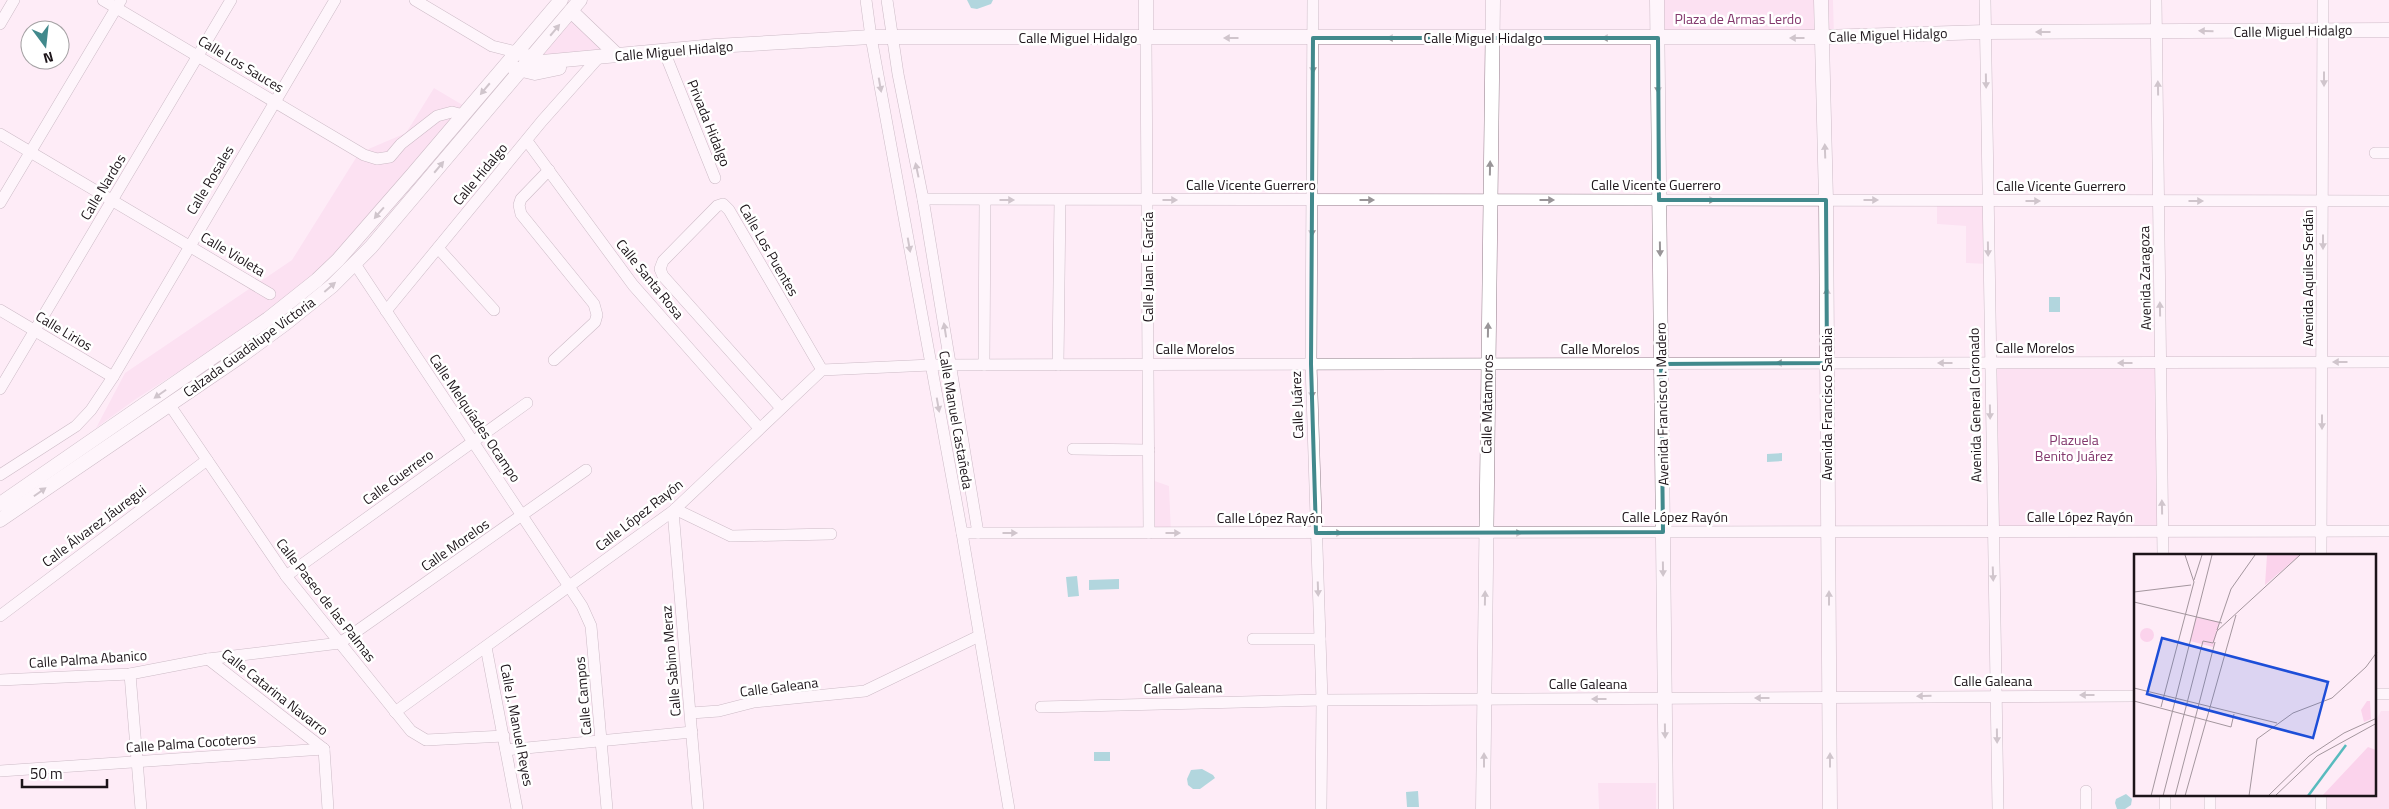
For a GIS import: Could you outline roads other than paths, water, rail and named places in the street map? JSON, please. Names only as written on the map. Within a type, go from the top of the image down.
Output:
[{"type":"main road","name":"Calzada Guadalupe Victoria","points":[[0,504],[297,297],[338,260],[561,0]]},
{"type":"main road","name":"Calle Juan E. García","points":[[1146,0],[1146,38]]},
{"type":"main road","name":"Calle Matamoros","points":[[1483,809],[1493,0]]},
{"type":"main road","name":"Avenida Francisco I. Madero","points":[[1657,0],[1666,809]]},
{"type":"main road","name":"Avenida Francisco Sarabia","points":[[1821,0],[1826,200],[1830,809]]},
{"type":"main road","name":"Calzada Guadalupe Victoria","points":[[0,520],[286,323],[355,264],[575,5]]},
{"type":"main road","points":[[575,5],[617,55]]},
{"type":"main road","name":"Calle Miguel Hidalgo","points":[[516,52],[530,59],[542,62],[599,58],[664,50],[871,37],[1822,38],[1985,32],[2389,30]]},
{"type":"main road","name":"Calle Miguel Hidalgo","points":[[505,64],[520,71],[535,73],[564,67],[578,60]]},
{"type":"street","points":[[0,24],[14,0]]},
{"type":"street","name":"Calle Los Sauces","points":[[103,0],[118,4],[198,56],[364,155],[377,159],[390,157],[401,144],[438,116],[452,112],[464,115]]},
{"type":"street","name":"Calle Nardos","points":[[0,389],[231,0]]},
{"type":"street","name":"Calle Rosales","points":[[0,475],[76,426],[91,410],[113,377],[335,0]]},
{"type":"street","points":[[415,0],[492,46],[516,52]]},
{"type":"street","points":[[433,11],[439,0]]},
{"type":"street","name":"Calle Manuel Castañeda","points":[[866,0],[871,37],[962,533],[1009,809]]},
{"type":"street","name":"Calle Manuel Castañeda","points":[[887,0],[892,38],[923,199],[978,534]]},
{"type":"street","name":"Calle Juárez","points":[[1313,0],[1311,364],[1322,700],[1321,809]]},
{"type":"street","name":"Avenida General Coronado","points":[[1985,0],[1992,532],[1998,809]]},
{"type":"street","name":"Avenida Zaragoza","points":[[2156,0],[2162,554]]},
{"type":"street","name":"Avenida Aquiles Serdán","points":[[2320,554],[2323,0]]},
{"type":"street","points":[[0,203],[118,4]]},
{"type":"street","name":"Calle Juan E. García","points":[[1146,38],[1149,533]]},
{"type":"street","points":[[492,46],[505,64]]},
{"type":"street","name":"Privada Hidalgo","points":[[664,50],[716,178]]},
{"type":"street","name":"Calle Hidalgo","points":[[386,311],[527,141],[599,58]]},
{"type":"street","name":"Calle Violeta","points":[[0,134],[270,294]]},
{"type":"street","name":"Calle Santa Rosa","points":[[527,141],[633,285],[759,428]]},
{"type":"street","points":[[2375,153],[2389,153]]},
{"type":"street","points":[[549,170],[521,199],[519,206],[521,214],[594,304],[597,315],[595,322],[554,360]]},
{"type":"street","name":"Calle Vicente Guerrero","points":[[923,199],[2389,201]]},
{"type":"street","points":[[984,365],[985,200]]},
{"type":"street","points":[[1058,365],[1060,200]]},
{"type":"street","name":"Calle Los Puentes","points":[[782,408],[661,273],[660,266],[663,261],[717,206],[723,204],[729,210],[822,370]]},
{"type":"street","points":[[438,248],[494,310]]},
{"type":"street","name":"Calle Melquíades Ocampo","points":[[355,264],[570,587]]},
{"type":"street","name":"Calle Lirios","points":[[0,310],[113,377]]},
{"type":"street","name":"Calle Morelos","points":[[931,365],[2389,362]]},
{"type":"street","points":[[822,370],[931,365]]},
{"type":"street","name":"Calle López Rayón","points":[[395,712],[674,510],[822,370]]},
{"type":"street","name":"Calle Guerrero","points":[[286,576],[528,403]]},
{"type":"street","name":"Calle Paseo de las Palmas","points":[[169,404],[286,576],[411,732],[426,740],[504,736]]},
{"type":"street","points":[[1073,449],[1149,450]]},
{"type":"street","name":"Calle Álvarez Jáuregui","points":[[1,614],[207,460]]},
{"type":"street","name":"Calle Morelos","points":[[340,643],[586,470]]},
{"type":"street","points":[[674,510],[732,536],[831,534]]},
{"type":"street","name":"Calle Sabino Meraz","points":[[674,510],[698,809]]},
{"type":"street","name":"Calle López Rayón","points":[[962,533],[2389,531]]},
{"type":"street","name":"Calle Campos","points":[[570,587],[591,626],[607,809]]},
{"type":"street","name":"Calle Galeana","points":[[690,713],[719,711],[754,702],[865,692],[979,636]]},
{"type":"street","points":[[1253,639],[1320,639]]},
{"type":"street","name":"Calle Palma Abanico","points":[[0,680],[130,674],[208,659],[340,643]]},
{"type":"street","name":"Calle J. Manuel Reyes","points":[[486,647],[517,809]]},
{"type":"street","name":"Calle Catarina Navarro","points":[[208,659],[324,748],[328,809]]},
{"type":"street","points":[[130,674],[141,809]]},
{"type":"street","points":[[2376,694],[2389,694]]},
{"type":"street","name":"Calle Galeana","points":[[1041,707],[1322,700],[1829,698],[1996,695],[2134,696]]},
{"type":"street","points":[[506,750],[692,732]]},
{"type":"street","name":"Calle Palma Cocoteros","points":[[0,771],[324,748]]},
{"type":"street","points":[[2086,792],[2086,809]]},
{"type":"street","points":[[2165,796],[2165,809]]},
{"type":"street","points":[[2210,796],[2210,809]]},
{"type":"street","points":[[2321,796],[2321,809]]},
{"type":"water","points":[[967,0],[993,0],[991,4],[977,9],[971,8]]},
{"type":"water","points":[[2049,297],[2060,297],[2060,312],[2049,312]]},
{"type":"water","points":[[1782,453],[1782,461],[1767,462],[1767,454]]},
{"type":"water","points":[[1077,576],[1079,596],[1068,597],[1066,577]]},
{"type":"water","points":[[1119,579],[1119,589],[1089,590],[1089,580]]},
{"type":"water","points":[[1094,752],[1110,752],[1110,761],[1094,761]]},
{"type":"water","points":[[1202,769],[1215,778],[1200,789],[1193,789],[1188,785],[1187,779],[1191,770]]},
{"type":"water","points":[[1418,791],[1419,807],[1407,807],[1406,792]]},
{"type":"water","points":[[2126,794],[2132,799],[2131,805],[2125,809],[2117,809],[2116,799]]},
{"type":"park label","name":"Plaza de Armas Lerdo","points":[[1738,19]]},
{"type":"park label","name":"Plazuela Benito Juárez","points":[[2074,448]]}]
